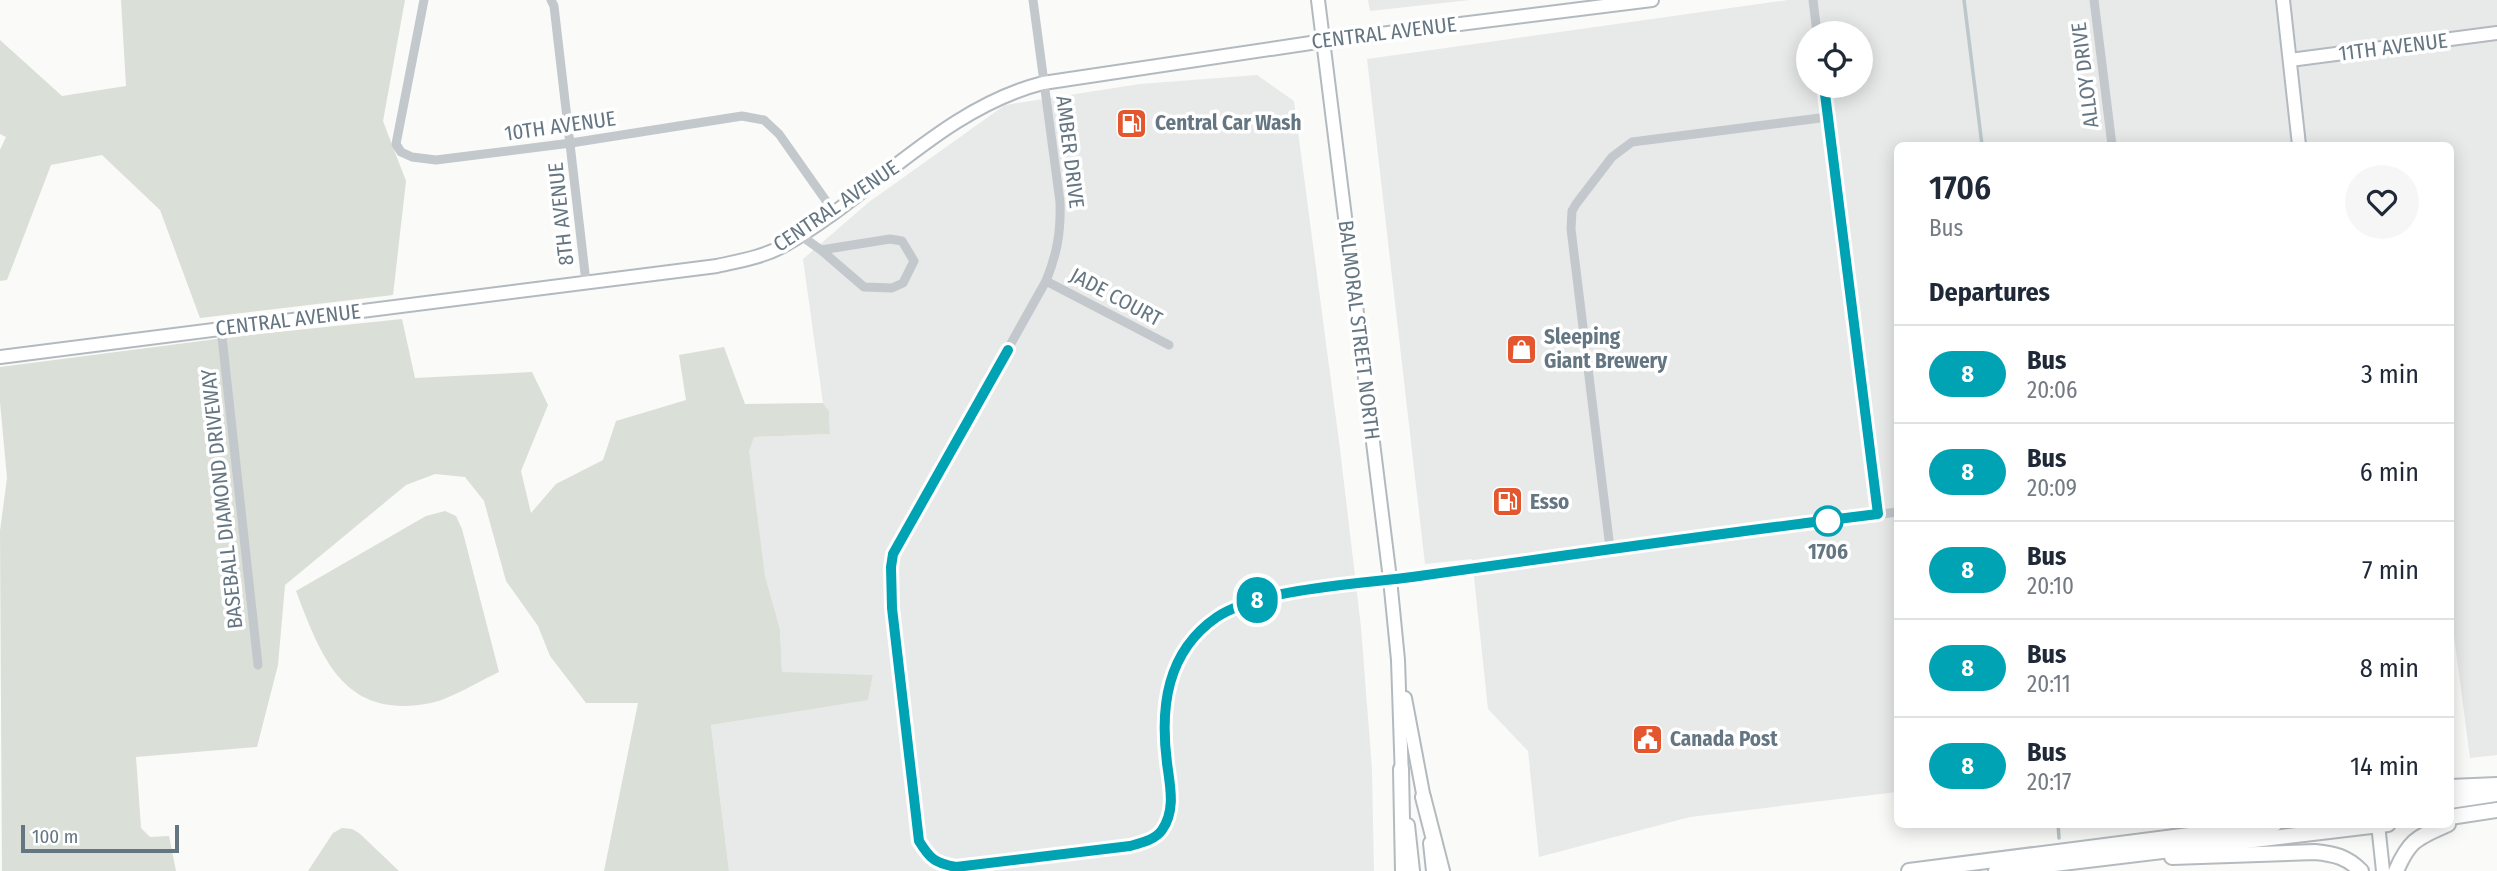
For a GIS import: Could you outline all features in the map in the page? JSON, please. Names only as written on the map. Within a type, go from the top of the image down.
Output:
[{"type":"main road","points":[[1401,769],[1403,871]]},
{"type":"main road","points":[[2454,787],[2497,785]]},
{"type":"main road","points":[[2454,800],[2497,794]]},
{"type":"main road","points":[[1423,797],[1441,871]]},
{"type":"main road","points":[[2454,816],[2497,810]]},
{"type":"main road","points":[[2454,822],[2471,814]]},
{"type":"main road","points":[[2205,833],[2226,828]]},
{"type":"main road","points":[[1909,871],[2244,828]]},
{"type":"main road","points":[[1996,871],[2355,828]]},
{"type":"main road","points":[[2396,871],[2406,849],[2417,839],[2440,828]]},
{"type":"main road","points":[[2100,857],[2209,857],[2315,852],[2350,859],[2361,871]]},
{"type":"street","name":"10TH AVENUE","points":[[424,0],[396,144],[401,152],[412,157],[436,160],[571,143],[742,116],[764,120],[787,144],[834,212]]},
{"type":"street","name":"8TH AVENUE","points":[[551,0],[554,6],[586,282]]},
{"type":"street","name":"AMBER DRIVE","points":[[1033,0],[1060,202],[1061,228],[1057,252],[1046,281],[893,554],[891,567],[892,608],[915,811],[919,841],[926,853],[938,863],[956,867],[1130,846],[1147,841],[1161,832],[1169,817],[1172,801],[1163,732],[1167,690],[1182,656],[1199,631],[1229,609],[1261,598],[1390,579]]},
{"type":"street","name":"BALMORAL STREET NORTH","points":[[1318,0],[1390,579],[1398,660],[1401,769],[1413,871]]},
{"type":"street","name":"CENTRAL AVENUE","points":[[0,357],[727,263],[781,247],[834,212],[967,115],[1016,90],[1043,83],[1324,41],[1652,0]]},
{"type":"street","points":[[1813,0],[1816,21]]},
{"type":"street","name":"ALLOY DRIVE","points":[[2094,0],[2112,142]]},
{"type":"street","points":[[2283,0],[2299,142]]},
{"type":"street","name":"11TH AVENUE","points":[[2290,60],[2497,33]]},
{"type":"street","points":[[1826,98],[1878,514]]},
{"type":"street","points":[[1610,548],[1570,229],[1572,211],[1612,157],[1632,142],[1828,117]]},
{"type":"street","points":[[800,235],[864,288],[892,288],[903,283],[914,261],[902,241],[890,239],[821,250]]},
{"type":"street","name":"JADE COURT","points":[[1046,281],[1169,345]]},
{"type":"street","name":"BASEBALL DIAMOND DRIVEWAY","points":[[221,328],[258,665]]},
{"type":"street","points":[[1390,579],[1894,512]]},
{"type":"street","name":"BALMORAL STREET NORTH","points":[[1398,660],[1423,797],[1433,871]]},
{"type":"street","points":[[2381,828],[2383,871]]},
{"type":"shaded area","points":[[121,0],[405,0],[383,121],[406,181],[393,295],[200,318],[160,210],[102,155],[51,165],[7,280],[0,281],[0,150],[6,137],[0,134],[0,40],[62,96],[126,86]]},
{"type":"shaded area","points":[[1368,0],[1470,0],[1370,11]]},
{"type":"shaded area","points":[[1788,0],[2497,0],[2497,755],[2470,758],[2454,636],[2454,142],[1894,142],[1894,792],[1690,817],[1539,857],[1528,751],[1488,709],[1472,559],[1425,564],[1367,59]]},
{"type":"shaded area","points":[[1257,75],[1294,101],[1361,627],[1372,769],[1374,871],[729,871],[711,725],[868,699],[873,676],[782,673],[780,629],[765,576],[749,466],[749,452],[754,437],[830,434],[829,411],[823,403],[803,259],[869,202],[1005,105],[1140,84]]},
{"type":"shaded area","points":[[402,319],[415,378],[532,372],[548,405],[521,471],[531,513],[556,484],[603,460],[616,421],[686,400],[679,355],[724,347],[745,404],[823,403],[829,411],[830,434],[754,437],[749,452],[765,576],[780,629],[782,672],[873,675],[868,700],[711,725],[729,871],[604,871],[638,703],[586,703],[550,656],[538,626],[506,581],[484,501],[465,477],[435,474],[406,485],[285,585],[278,665],[257,747],[136,757],[141,828],[150,837],[169,836],[176,871],[2,871],[0,531],[7,478],[0,402],[0,367],[240,336]]},
{"type":"shaded area","points":[[445,511],[456,516],[462,529],[499,672],[456,694],[431,703],[401,706],[377,702],[357,693],[327,661],[296,591],[426,516]]},
{"type":"shaded area","points":[[342,828],[359,833],[399,871],[308,871],[333,833]]},
{"type":"waterway","points":[[1964,0],[1982,142]]},
{"type":"waterway","points":[[2058,828],[2059,838]]},
{"type":"bus line","name":"8","points":[[1008,350],[893,554],[891,567],[892,608],[919,841],[926,853],[938,863],[956,867],[1130,846],[1147,841],[1161,832],[1169,817],[1172,801],[1163,732],[1167,690],[1191,641],[1213,619],[1229,609],[1261,598],[1340,586],[1878,514],[1826,98]]},
{"type":"place","name":"Central Car Wash","points":[[1132,123]]},
{"type":"place","name":"Sleeping Giant Brewery","points":[[1521,349]]},
{"type":"place","name":"Esso","points":[[1507,502]]},
{"type":"place","name":"1706","points":[[1828,521]]},
{"type":"place","name":"Canada Post","points":[[1647,739]]}]
